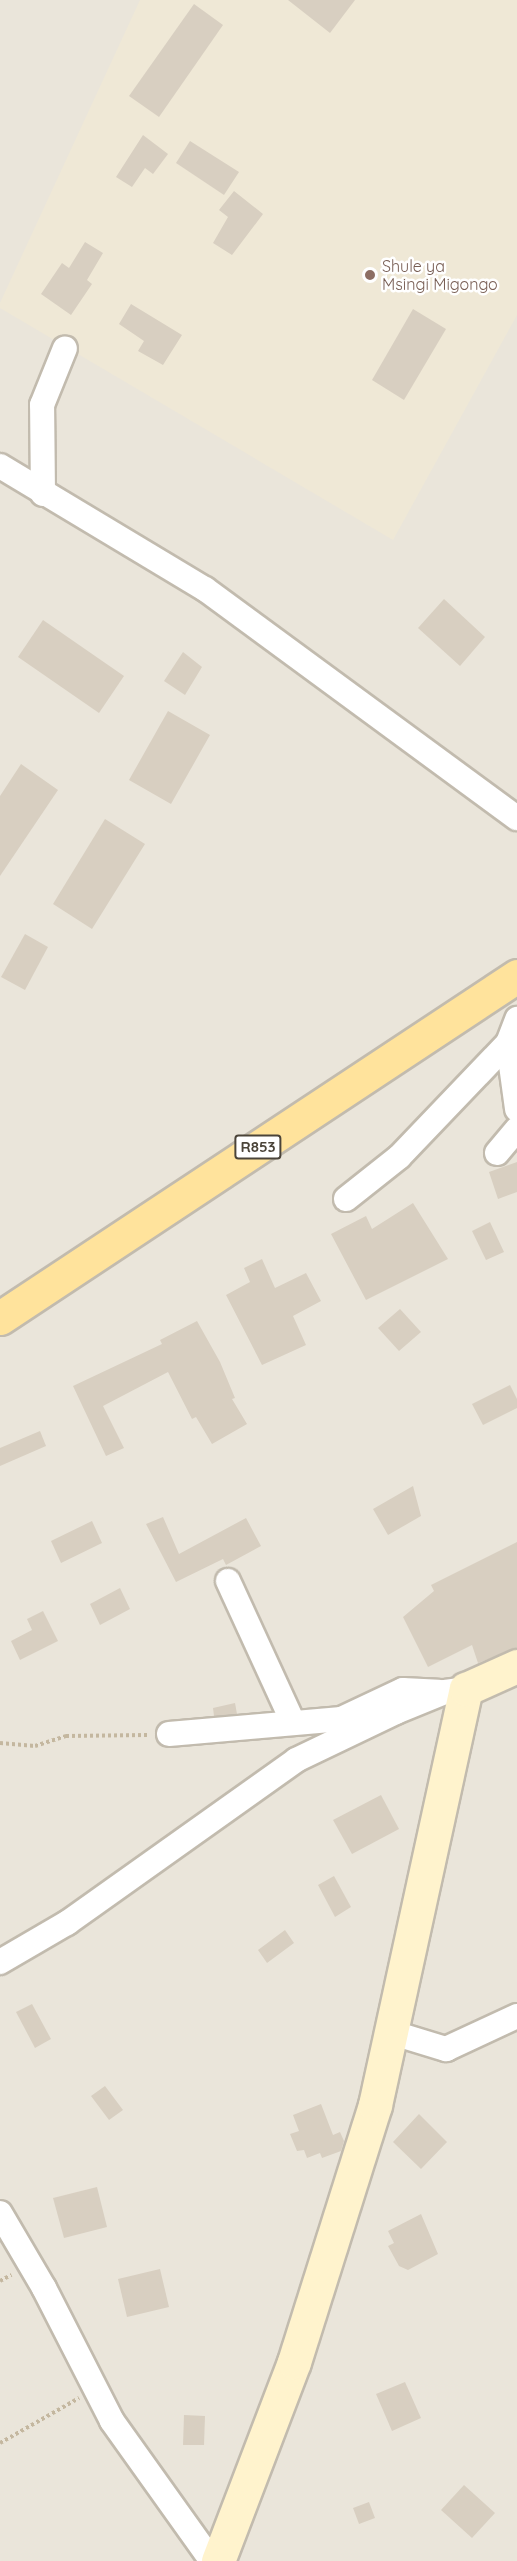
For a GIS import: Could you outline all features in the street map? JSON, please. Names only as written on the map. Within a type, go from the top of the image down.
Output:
[{"type":"main road","name":"R853","points":[[0,1318],[517,976]]},
{"type":"street","points":[[43,494],[42,405],[65,348]]},
{"type":"street","points":[[0,466],[43,494],[205,589],[517,818]]},
{"type":"street","points":[[346,1199],[399,1157],[508,1042],[517,1019]]},
{"type":"street","points":[[508,1042],[517,1109]]},
{"type":"street","points":[[497,1154],[517,1129]]},
{"type":"street","points":[[228,1581],[292,1722]]},
{"type":"street","points":[[0,1962],[67,1923],[296,1760],[396,1712],[517,1666]]},
{"type":"street","points":[[169,1734],[341,1719],[403,1690],[456,1691]]},
{"type":"street","points":[[218,2561],[294,2362],[375,2105],[456,1691]]},
{"type":"street","points":[[390,2032],[446,2049],[517,2016]]},
{"type":"street","points":[[0,2213],[44,2288],[111,2421],[212,2561]]},
{"type":"path","points":[[0,1743],[35,1746],[66,1736],[169,1734]]},
{"type":"path","points":[[0,2443],[95,2389]]},
{"type":"shaded area","points":[[0,0],[517,0],[517,2561],[0,2561]]},
{"type":"shaded area","points":[[140,0],[517,0],[517,315],[393,540],[0,308],[0,303]]},
{"type":"building","points":[[288,0],[355,0],[330,33]]},
{"type":"building","points":[[194,4],[223,25],[159,117],[129,96]]},
{"type":"building","points":[[143,135],[168,154],[153,174],[145,168],[132,187],[116,177]]},
{"type":"building","points":[[190,141],[239,172],[224,195],[176,163]]},
{"type":"building","points":[[234,191],[263,214],[232,255],[213,243],[228,217],[219,210]]},
{"type":"building","points":[[85,242],[103,253],[87,280],[92,284],[71,315],[41,294],[62,263],[69,268]]},
{"type":"building","points":[[131,304],[182,335],[163,365],[138,351],[144,341],[119,324]]},
{"type":"building","points":[[413,309],[446,329],[404,400],[372,380]]},
{"type":"building","points":[[444,599],[485,637],[460,666],[418,628]]},
{"type":"building","points":[[43,620],[124,676],[99,713],[18,657]]},
{"type":"building","points":[[183,652],[202,667],[185,695],[164,681]]},
{"type":"building","points":[[168,711],[210,735],[171,804],[129,780]]},
{"type":"building","points":[[21,764],[58,790],[0,876],[0,796]]},
{"type":"building","points":[[105,819],[145,844],[92,929],[53,904]]},
{"type":"building","points":[[25,934],[48,947],[25,990],[1,977]]},
{"type":"building","points":[[517,1162],[517,1192],[498,1199],[489,1172]]},
{"type":"building","points":[[413,1203],[448,1259],[366,1300],[331,1234],[366,1216],[372,1229]]},
{"type":"building","points":[[490,1222],[504,1252],[486,1260],[472,1231]]},
{"type":"building","points":[[262,1259],[275,1288],[306,1273],[321,1301],[293,1316],[306,1345],[262,1365],[226,1295],[250,1282],[244,1268]]},
{"type":"building","points":[[400,1309],[421,1332],[399,1351],[378,1328]]},
{"type":"building","points":[[197,1321],[220,1362],[235,1398],[232,1399],[247,1424],[212,1444],[196,1417],[192,1419],[168,1372],[103,1406],[124,1448],[106,1456],[73,1386],[162,1344],[160,1340]]},
{"type":"building","points":[[510,1385],[517,1399],[517,1408],[483,1425],[472,1404]]},
{"type":"building","points":[[40,1431],[46,1446],[0,1466],[0,1448]]},
{"type":"building","points":[[413,1486],[421,1516],[388,1535],[373,1509]]},
{"type":"building","points":[[163,1517],[179,1554],[246,1518],[261,1546],[226,1565],[223,1559],[176,1582],[146,1524]]},
{"type":"building","points":[[92,1521],[102,1543],[61,1563],[51,1541]]},
{"type":"building","points":[[517,1542],[517,1648],[478,1663],[472,1645],[428,1667],[403,1617],[434,1591],[431,1585]]},
{"type":"building","points":[[120,1588],[130,1609],[100,1625],[90,1604]]},
{"type":"building","points":[[43,1611],[58,1641],[20,1660],[11,1641],[32,1630],[27,1619]]},
{"type":"building","points":[[235,1703],[237,1714],[214,1716],[213,1708]]},
{"type":"building","points":[[381,1795],[399,1829],[352,1854],[333,1820]]},
{"type":"building","points":[[334,1876],[351,1907],[335,1917],[318,1885]]},
{"type":"building","points":[[285,1930],[294,1943],[267,1963],[258,1950]]},
{"type":"building","points":[[32,2004],[51,2039],[35,2048],[16,2012]]},
{"type":"building","points":[[105,2086],[123,2110],[109,2120],[91,2096]]},
{"type":"building","points":[[321,2104],[333,2135],[340,2132],[344,2141],[341,2151],[322,2158],[320,2153],[307,2158],[304,2150],[297,2151],[290,2134],[299,2131],[293,2115]]},
{"type":"building","points":[[419,2114],[447,2142],[421,2169],[393,2142]]},
{"type":"building","points":[[97,2187],[107,2227],[64,2238],[53,2198]]},
{"type":"building","points":[[421,2214],[438,2254],[408,2270],[399,2266],[388,2246],[394,2243],[388,2231]]},
{"type":"building","points":[[160,2269],[169,2307],[127,2317],[118,2279]]},
{"type":"building","points":[[405,2382],[421,2418],[392,2431],[376,2394]]},
{"type":"building","points":[[184,2415],[205,2416],[204,2445],[183,2445]]},
{"type":"building","points":[[464,2485],[495,2513],[472,2538],[441,2510]]},
{"type":"building","points":[[369,2502],[375,2518],[359,2524],[353,2508]]},
{"type":"place","name":"Shule ya Msingi Migongo","points":[[370,275]]}]
